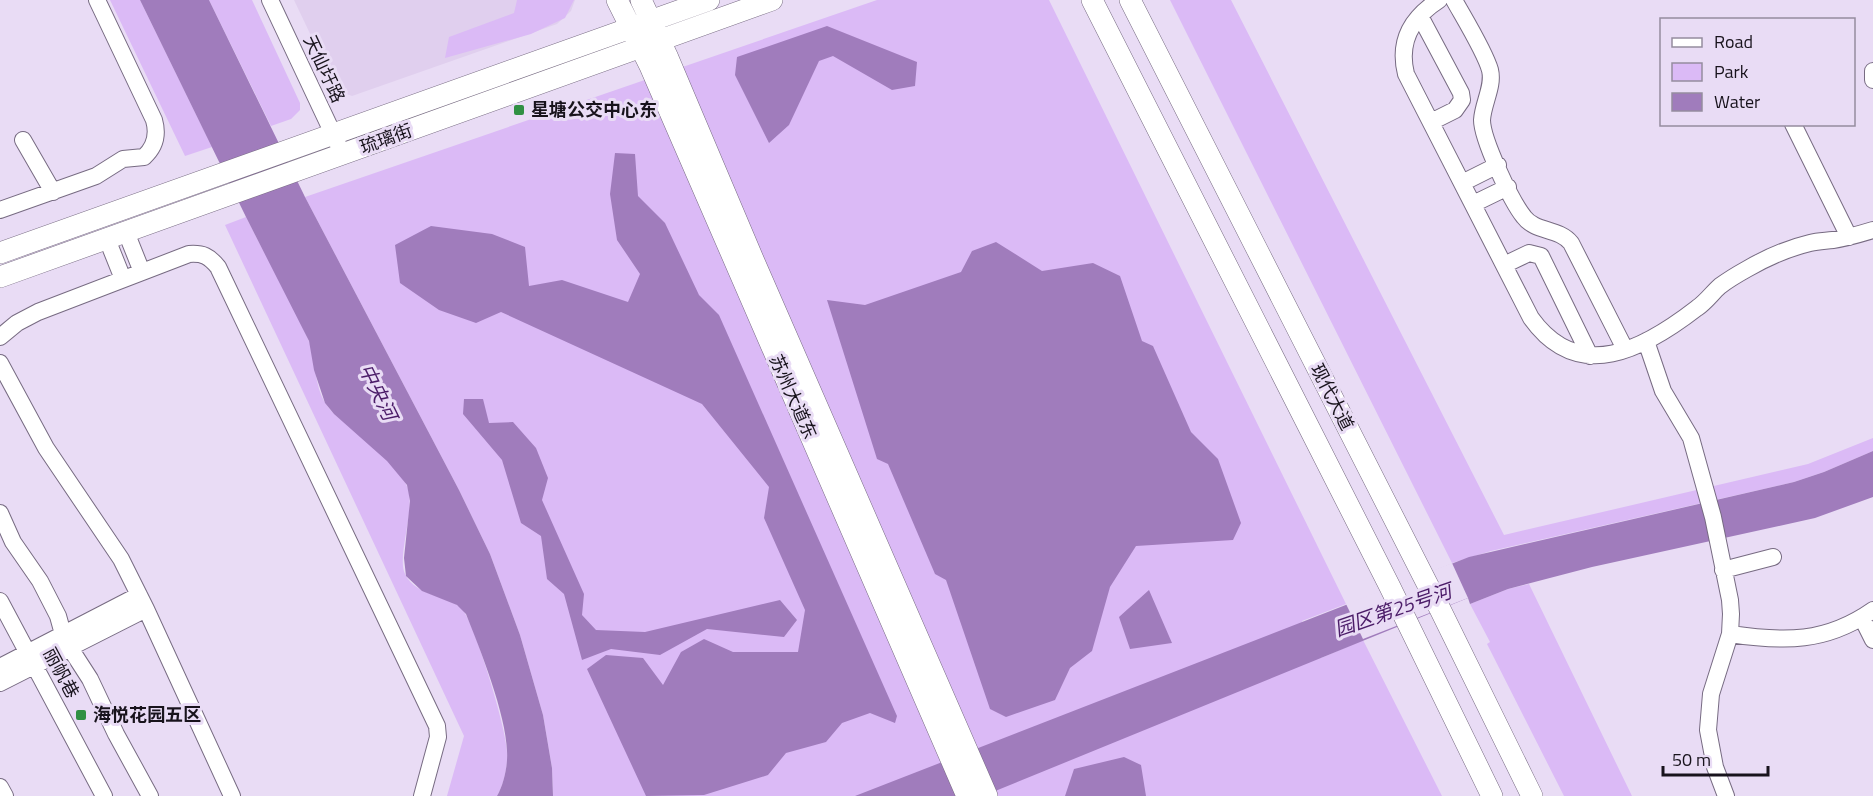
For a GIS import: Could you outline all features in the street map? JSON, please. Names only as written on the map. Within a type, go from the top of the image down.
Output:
[{"type":"main road","name":"苏州大道东","points":[[617,0],[641,23],[958,752],[987,796]]},
{"type":"main road","name":"苏州大道东","points":[[641,0],[641,23]]},
{"type":"main road","name":"琉璃街","points":[[0,253],[709,0]]},
{"type":"main road","name":"琉璃街","points":[[0,277],[772,0]]},
{"type":"main road","name":"现代大道","points":[[1092,0],[1390,587],[1492,796]]},
{"type":"main road","name":"现代大道","points":[[1130,0],[1440,609],[1532,796]]},
{"type":"main road","name":"苏州大道东","points":[[958,752],[967,796]]},
{"type":"street","points":[[0,210],[96,176],[123,159],[144,157],[152,146],[157,132],[154,120],[97,0]]},
{"type":"street","name":"天仙圩路","points":[[270,0],[343,155]]},
{"type":"street","points":[[1438,0],[1420,16],[1405,38],[1403,61],[1406,74],[1531,318],[1540,330],[1563,348],[1579,355],[1590,356],[1625,349],[1646,341],[1699,307],[1721,285],[1747,269],[1806,244],[1849,237],[1873,230]]},
{"type":"street","points":[[1454,0],[1490,72],[1482,118],[1497,165],[1519,209],[1530,223],[1561,235],[1571,243],[1625,349]]},
{"type":"street","points":[[1420,16],[1461,93],[1462,100],[1455,110],[1431,122]]},
{"type":"street","points":[[1873,71],[1873,80]]},
{"type":"street","points":[[1794,126],[1849,237]]},
{"type":"street","points":[[23,140],[53,192]]},
{"type":"street","points":[[1462,183],[1497,165]]},
{"type":"street","points":[[1473,204],[1508,187]]},
{"type":"street","points":[[117,235],[142,272]]},
{"type":"street","points":[[117,235],[123,279]]},
{"type":"street","points":[[0,337],[17,323],[38,312],[189,254],[201,253],[211,258],[218,267],[437,726],[438,737],[422,796]]},
{"type":"street","points":[[1504,265],[1529,253],[1541,256],[1590,356]]},
{"type":"street","points":[[1646,341],[1663,391],[1689,431],[1704,482],[1724,570],[1731,614],[1730,634],[1711,694],[1708,724],[1710,749],[1726,796]]},
{"type":"street","points":[[0,363],[46,448],[121,559],[232,796]]},
{"type":"street","points":[[0,513],[13,542],[45,590],[58,616],[66,641],[90,680],[150,796]]},
{"type":"street","points":[[1724,570],[1773,557]]},
{"type":"street","name":"丽帆巷","points":[[0,601],[104,796]]},
{"type":"street","points":[[0,683],[31,659],[142,602]]},
{"type":"street","points":[[1730,634],[1769,640],[1805,638],[1828,634],[1868,614],[1873,640]]},
{"type":"street","points":[[0,667],[31,659]]},
{"type":"street","points":[[0,787],[5,796]]},
{"type":"shaded area","points":[[294,0],[575,0],[571,11],[557,24],[352,96],[344,93],[334,84]]},
{"type":"green space","points":[[110,0],[140,0],[212,147],[185,156]]},
{"type":"green space","points":[[209,0],[252,0],[300,103],[300,110],[291,119],[271,126]]},
{"type":"green space","points":[[517,0],[574,0],[565,18],[531,34],[445,58],[449,37],[514,13]]},
{"type":"green space","points":[[877,0],[1049,0],[1346,604],[1302,621],[1321,658],[1363,640],[1442,796],[553,796],[552,768],[543,715],[520,635],[490,554],[459,490],[305,197]]},
{"type":"green space","points":[[1170,0],[1231,0],[1504,535],[1808,464],[1873,438],[1873,451],[1794,482],[1491,551],[1452,563]]},
{"type":"green space","points":[[246,217],[308,339],[319,388],[326,404],[387,459],[406,484],[410,504],[403,555],[405,574],[417,587],[448,600],[462,609],[475,634],[506,740],[506,769],[497,796],[447,796],[464,736],[225,225]]},
{"type":"green space","points":[[1529,584],[1632,796],[1564,796],[1487,644],[1490,642],[1470,604],[1508,589]]},
{"type":"water","name":"中央河","points":[[140,0],[209,0],[305,197],[459,490],[490,554],[520,635],[543,715],[552,768],[553,796],[497,796],[506,768],[506,736],[491,682],[466,614],[457,605],[422,591],[406,576],[404,558],[410,501],[407,485],[387,461],[334,414],[325,403],[314,370],[309,341]]},
{"type":"water","points":[[827,26],[917,62],[915,86],[892,90],[833,56],[819,61],[789,125],[769,143],[735,75],[737,57]]},
{"type":"water","points":[[615,153],[635,154],[638,196],[665,223],[699,295],[719,315],[897,716],[895,723],[870,713],[842,723],[826,742],[786,753],[768,775],[704,795],[646,796],[587,669],[606,655],[643,658],[663,685],[681,652],[704,639],[733,652],[798,652],[805,610],[764,518],[769,487],[702,404],[501,312],[476,323],[439,310],[400,283],[395,245],[431,226],[492,234],[525,247],[529,286],[562,280],[628,302],[640,274],[617,240],[610,194]]},
{"type":"water","points":[[996,242],[1042,271],[1093,263],[1120,276],[1142,341],[1153,346],[1191,432],[1218,459],[1241,523],[1233,540],[1136,546],[1110,587],[1092,651],[1070,668],[1055,700],[1006,717],[990,709],[946,580],[935,574],[888,464],[877,459],[827,300],[865,305],[961,272],[972,251]]},
{"type":"water","points":[[464,399],[483,399],[489,423],[513,422],[536,448],[548,478],[542,500],[584,594],[582,615],[596,630],[645,632],[780,600],[797,620],[784,637],[707,629],[660,655],[611,649],[582,660],[564,594],[547,579],[541,536],[521,523],[502,460],[463,414]]},
{"type":"water","name":"园区第25号河","points":[[1873,451],[1873,497],[1815,518],[1592,567],[1508,589],[1470,604],[1468,598],[983,796],[855,796],[1469,557],[1794,482]]},
{"type":"water","points":[[1149,590],[1172,643],[1130,649],[1119,617]]},
{"type":"water","points":[[1124,757],[1141,765],[1146,796],[1065,796],[1074,769]]},
{"type":"pier","points":[[1452,563],[1468,598],[1363,639],[1346,604]]},
{"type":"place","name":"星塘公交中心东","points":[[519,110]]},
{"type":"place","name":"海悦花园五区","points":[[81,715]]}]
